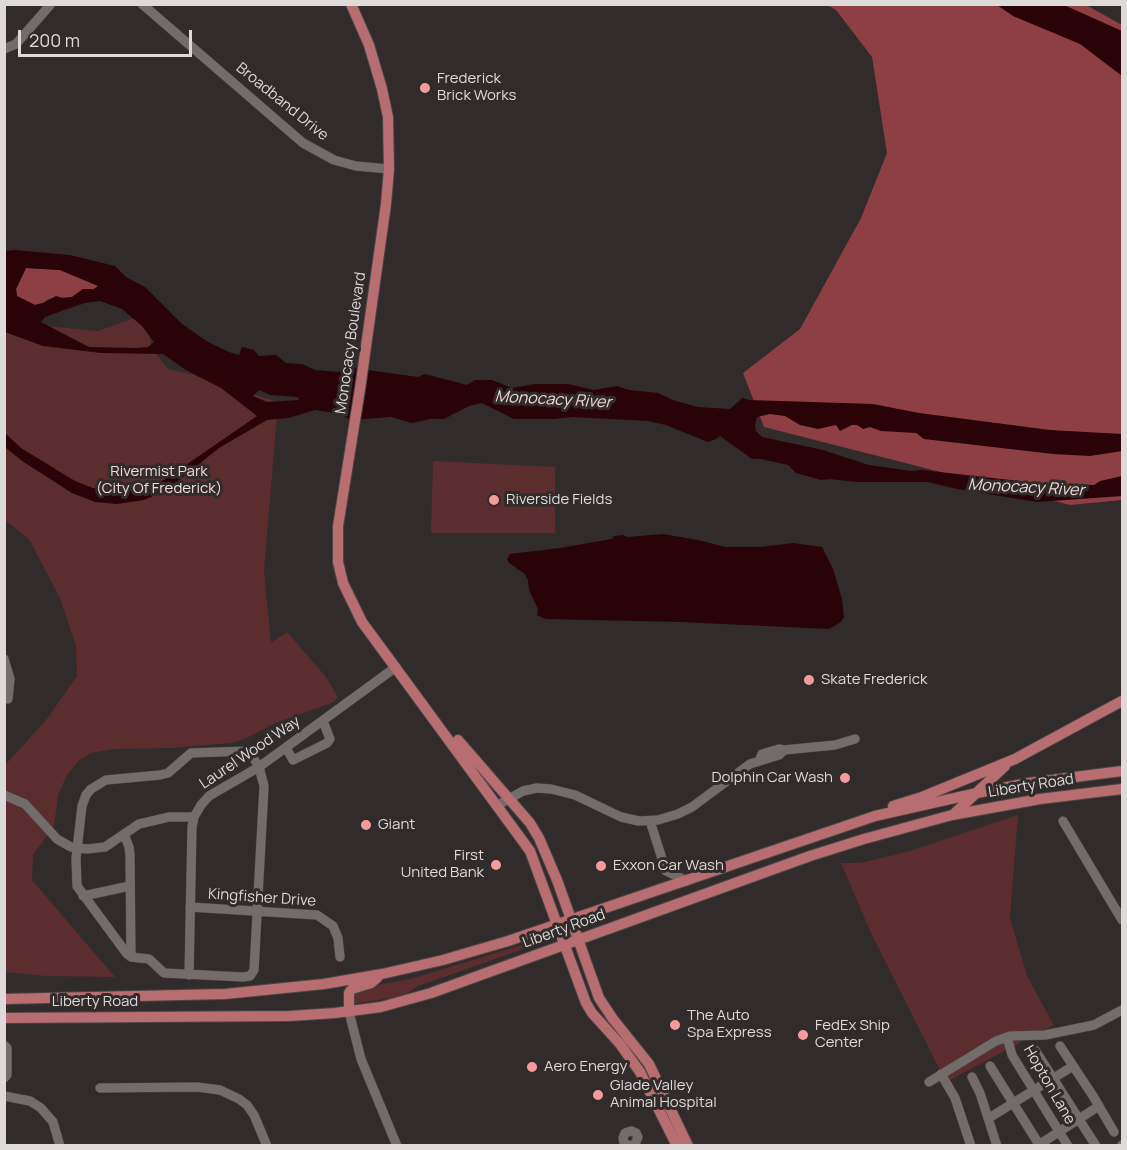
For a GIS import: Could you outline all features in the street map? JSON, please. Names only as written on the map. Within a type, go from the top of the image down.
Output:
[{"type":"main road","name":"Monocacy Boulevard","points":[[351,4],[369,45],[382,89],[388,117],[389,169],[337,541],[338,562],[343,583],[355,610],[399,670],[404,681],[530,851],[586,1003],[640,1072],[677,1146]]},
{"type":"main road","name":"Monocacy Boulevard","points":[[399,670],[408,676],[459,742],[530,823],[544,846],[599,998],[649,1064],[688,1146]]},
{"type":"main road","points":[[875,816],[882,810],[922,797],[1015,759],[1122,700]]},
{"type":"main road","points":[[952,815],[1015,759]]},
{"type":"main road","name":"Liberty Road","points":[[4,999],[225,994],[324,984],[382,974],[464,954],[558,925],[875,816],[977,793],[1122,771]]},
{"type":"main road","name":"Liberty Road","points":[[4,1018],[290,1016],[367,1009],[431,993],[838,846],[952,815],[1040,799],[1122,789]]},
{"type":"main road","points":[[349,1012],[348,997],[352,989],[371,983],[382,974]]},
{"type":"street","points":[[4,49],[16,44],[51,4]]},
{"type":"street","name":"Broadband Drive","points":[[142,4],[303,143],[334,160],[356,166],[389,169]]},
{"type":"street","points":[[4,659],[10,679],[8,699]]},
{"type":"street","name":"Laurel Wood Way","points":[[194,817],[209,796],[258,767],[399,670]]},
{"type":"street","points":[[285,748],[292,760],[327,743],[330,739],[323,722]]},
{"type":"street","points":[[498,805],[526,790],[557,789],[621,817],[650,821],[678,814],[692,807],[736,773],[760,759],[764,760],[779,755],[784,750],[835,745],[855,739]]},
{"type":"street","points":[[247,751],[251,754],[263,779],[264,792],[255,966],[250,976],[164,973],[149,959],[131,957],[77,886],[78,848],[82,806],[86,795],[99,783],[106,780],[168,773],[191,753],[247,751]]},
{"type":"street","points":[[4,795],[25,804],[57,839],[78,848],[105,847],[139,824],[160,818],[194,817],[189,975]]},
{"type":"street","points":[[650,821],[666,871],[687,880]]},
{"type":"street","points":[[1063,821],[1122,920]]},
{"type":"street","points":[[124,834],[129,847],[131,957]]},
{"type":"street","points":[[83,896],[130,886]]},
{"type":"street","name":"Kingfisher Drive","points":[[190,907],[304,913],[321,916],[336,931],[340,957]]},
{"type":"street","points":[[353,1032],[356,1021],[367,1009]]},
{"type":"street","points":[[929,1082],[996,1041],[1007,1037],[1045,1035],[1094,1025],[1122,1010]]},
{"type":"street","points":[[349,1012],[366,1071],[397,1146]]},
{"type":"street","name":"Hopton Lane","points":[[1007,1037],[1012,1055],[1068,1146]]},
{"type":"street","points":[[4,1045],[7,1048],[7,1075],[4,1078]]},
{"type":"street","points":[[1060,1046],[1114,1132]]},
{"type":"street","points":[[1035,1050],[1096,1146]]},
{"type":"street","points":[[990,1066],[1038,1145],[1099,1106]]},
{"type":"street","points":[[988,1118],[1073,1066]]},
{"type":"street","points":[[941,1074],[955,1098],[971,1146]]},
{"type":"street","points":[[972,1077],[980,1093],[998,1146]]},
{"type":"street","points":[[100,1088],[197,1087],[220,1090],[247,1105],[254,1115],[267,1146]]},
{"type":"street","points":[[4,1096],[30,1101],[40,1108],[53,1122],[60,1146]]},
{"type":"green space","name":"Rivermist Park (City Of Frederick)","points":[[137,317],[149,330],[151,347],[168,369],[278,402],[264,572],[271,643],[287,632],[326,677],[338,697],[334,702],[273,724],[245,739],[231,743],[172,748],[115,749],[91,753],[79,760],[67,775],[58,795],[54,826],[33,855],[32,880],[115,977],[46,976],[5,972],[5,765],[47,719],[77,676],[76,646],[60,598],[29,539],[5,520],[4,331],[47,326],[98,331]]},
{"type":"green space","name":"Riverside Fields","points":[[433,461],[555,467],[555,533],[431,533]]},
{"type":"green space","points":[[1018,815],[1010,918],[1027,976],[1054,1025],[946,1082],[870,931],[841,863],[860,863],[910,851]]},
{"type":"green space","points":[[545,938],[546,941],[416,987],[403,996],[352,1004],[351,996],[358,989],[414,978]]},
{"type":"shaded area","points":[[827,5],[1086,5],[1122,25],[1122,500],[1070,505],[764,427],[743,373],[800,329],[861,218],[887,153],[872,57],[836,10]]},
{"type":"shaded area","points":[[26,268],[60,270],[99,286],[94,289],[83,289],[72,297],[49,299],[35,305],[17,296],[16,289]]},
{"type":"water","points":[[997,5],[1064,5],[1122,31],[1122,76],[1080,44],[1013,16]]},
{"type":"water","name":"Monocacy River","points":[[5,251],[70,255],[115,266],[126,277],[145,287],[182,324],[208,342],[239,355],[242,347],[254,350],[259,356],[276,355],[286,363],[302,364],[315,370],[338,372],[353,368],[418,377],[425,374],[467,385],[475,380],[492,380],[512,388],[535,384],[568,384],[594,390],[617,386],[629,390],[658,393],[697,407],[730,409],[742,398],[873,404],[919,413],[1050,430],[1122,434],[1122,451],[1090,456],[924,439],[916,433],[881,431],[870,427],[863,429],[857,425],[840,431],[836,425],[818,429],[800,425],[785,416],[770,414],[757,417],[755,425],[756,431],[762,437],[823,450],[869,465],[911,471],[922,470],[1045,484],[1094,485],[1100,481],[1122,476],[1122,496],[1037,502],[928,482],[821,480],[796,473],[788,465],[752,459],[720,436],[708,442],[666,425],[648,421],[573,417],[514,419],[482,403],[469,406],[444,419],[412,423],[391,417],[351,420],[339,414],[315,410],[288,418],[267,420],[219,448],[167,490],[144,500],[117,504],[95,502],[72,493],[22,461],[5,447],[4,432],[21,448],[75,481],[93,488],[118,492],[137,489],[164,480],[257,416],[221,388],[186,370],[163,354],[101,353],[43,346],[5,332]],"holes":[[[26,268],[60,270],[98,286],[94,289],[83,289],[72,297],[56,296],[35,305],[17,296],[16,289]],[[100,301],[122,309],[142,326],[154,342],[148,347],[137,348],[89,347],[41,322],[45,317],[85,303]],[[259,390],[270,395],[298,397],[299,400],[267,402],[253,396]]]},
{"type":"water","points":[[663,534],[725,547],[761,547],[793,543],[822,547],[833,569],[842,599],[844,617],[841,622],[829,629],[546,619],[537,615],[538,609],[529,590],[525,574],[507,559],[510,554],[612,539],[614,536]]},
{"type":"place","name":"Frederick Brick Works","points":[[425,88]]},
{"type":"place","name":"Riverside Fields","points":[[494,500]]},
{"type":"place","name":"Skate Frederick","points":[[809,680]]},
{"type":"place","name":"Dolphin Car Wash","points":[[845,778]]},
{"type":"place","name":"Giant","points":[[366,825]]},
{"type":"place","name":"First United Bank","points":[[496,865]]},
{"type":"place","name":"Exxon Car Wash","points":[[601,866]]},
{"type":"place","name":"The Auto Spa Express","points":[[675,1025]]},
{"type":"place","name":"FedEx Ship Center","points":[[803,1035]]},
{"type":"place","name":"Aero Energy","points":[[532,1067]]},
{"type":"place","name":"Glade Valley Animal Hospital","points":[[598,1095]]}]
